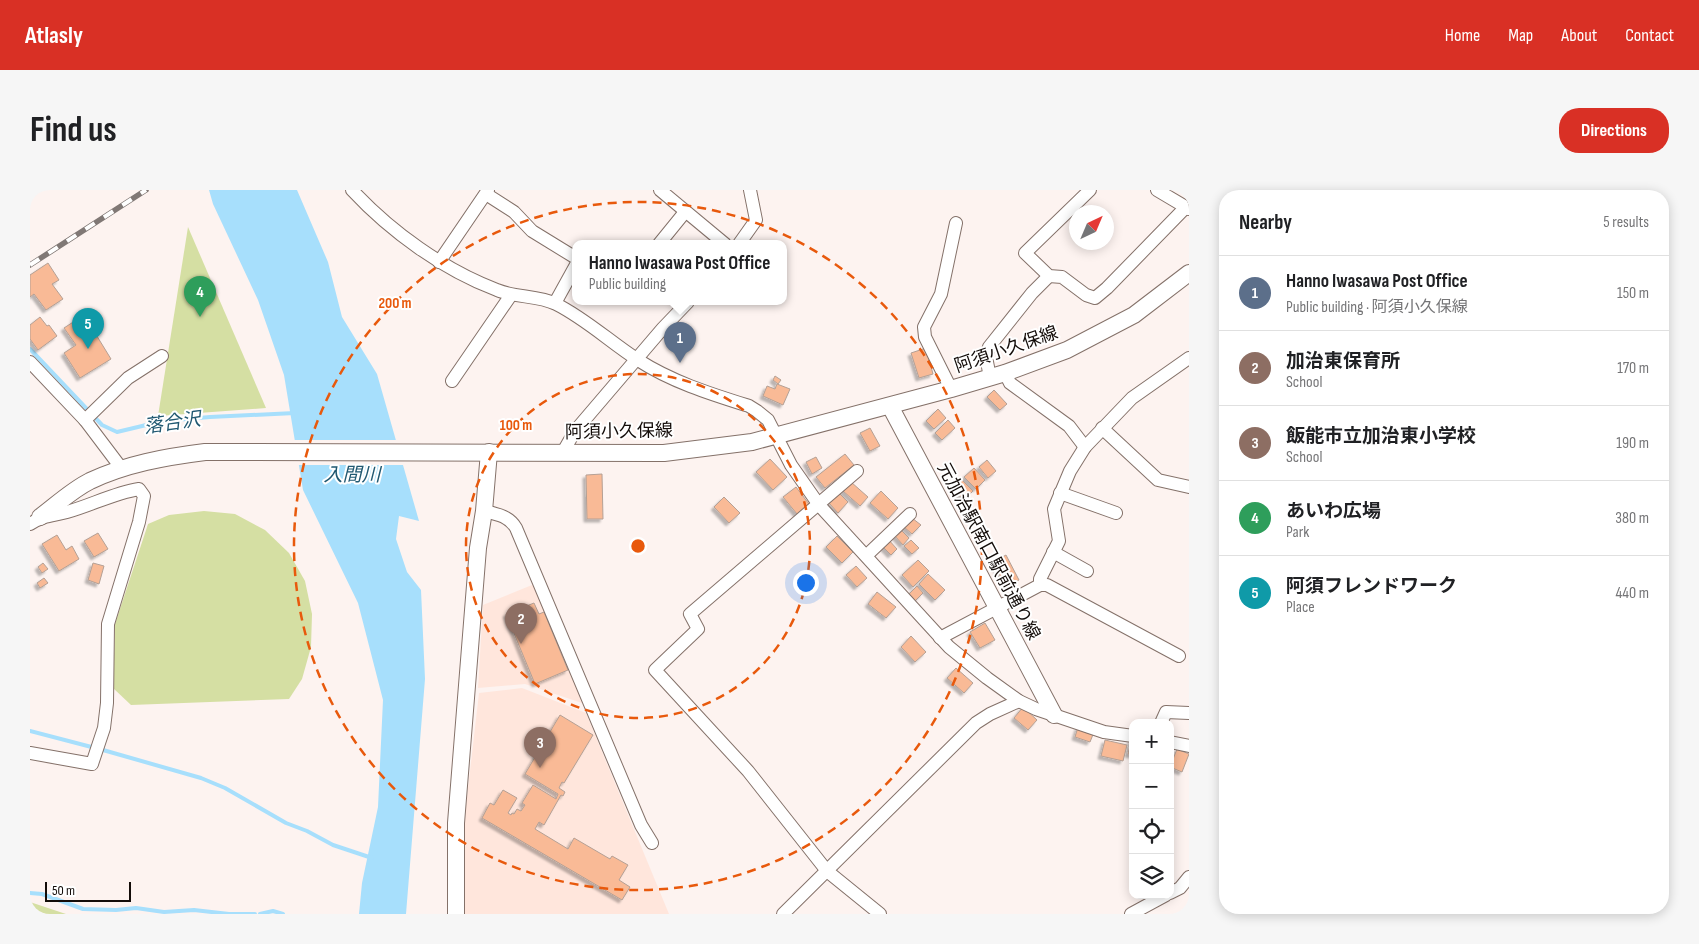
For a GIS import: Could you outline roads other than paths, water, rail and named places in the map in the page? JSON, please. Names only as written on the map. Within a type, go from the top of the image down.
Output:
[{"type":"street","points":[[352,190],[396,230],[439,262],[480,284],[512,295],[555,303],[637,359],[672,379],[749,406],[758,411],[768,420],[791,465],[819,505],[940,638],[987,678],[1020,701],[1104,732],[1129,735]]},
{"type":"street","points":[[660,190],[720,240]]},
{"type":"street","points":[[743,240],[756,220],[750,190]]},
{"type":"street","points":[[1090,190],[1025,253],[1050,276],[1062,277],[1086,295],[1096,298],[1187,209],[1157,190]]},
{"type":"street","points":[[439,262],[487,192],[514,212],[532,231],[572,256]]},
{"type":"street","points":[[662,240],[685,212]]},
{"type":"street","points":[[951,389],[925,337],[924,327],[941,294],[956,223]]},
{"type":"street","points":[[555,303],[572,272]]},
{"type":"street","name":"阿須小久保線","points":[[35,521],[88,482],[147,461],[205,452],[664,453],[752,442],[951,389],[998,375],[1067,350],[1134,315],[1189,273]]},
{"type":"street","points":[[1050,276],[1032,293],[989,347],[986,357],[998,375],[1069,426],[1085,447]]},
{"type":"street","points":[[452,380],[512,295]]},
{"type":"street","points":[[563,452],[575,431],[662,328],[685,305]]},
{"type":"street","points":[[88,415],[128,378],[162,356]]},
{"type":"street","points":[[1040,585],[1040,579],[1058,541],[1054,509],[1070,471],[1085,447],[1132,398],[1189,358]]},
{"type":"street","points":[[30,362],[88,415],[122,469]]},
{"type":"street","name":"元加治駅南口駅前通り線","points":[[890,406],[1054,715]]},
{"type":"street","points":[[1102,428],[1158,480],[1189,487]]},
{"type":"street","points":[[456,914],[456,824],[478,548],[484,511],[489,452]]},
{"type":"street","points":[[857,470],[819,505],[690,614],[698,629],[655,670],[748,771],[827,871],[880,914]]},
{"type":"street","points":[[30,753],[92,764],[102,735],[107,704],[108,624],[139,522],[144,496],[139,488],[35,521]]},
{"type":"street","points":[[1060,493],[1116,513]]},
{"type":"street","points":[[484,511],[504,516],[512,521],[516,528],[641,825],[652,843]]},
{"type":"street","points":[[866,556],[910,514]]},
{"type":"street","points":[[1053,552],[1087,571]]},
{"type":"street","points":[[940,638],[998,609],[1040,585],[1047,585],[1179,656]]},
{"type":"street","points":[[783,914],[976,723],[990,714],[1020,701]]},
{"type":"street","points":[[1163,719],[1166,712],[1189,713]]},
{"type":"street","points":[[1174,743],[1189,746]]},
{"type":"street","points":[[1174,891],[1180,888],[1189,877]]},
{"type":"street","points":[[1131,914],[1159,899]]},
{"type":"water","name":"入間川","points":[[209,190],[297,190],[328,262],[342,317],[377,374],[419,521],[399,516],[396,539],[407,572],[421,590],[425,679],[406,914],[359,914],[362,883],[378,807],[383,700],[358,603],[303,490],[284,375],[258,300],[213,204]]},
{"type":"waterway","name":"落合沢","points":[[30,349],[102,425],[117,432],[163,421],[295,413]]},
{"type":"waterway","points":[[30,731],[201,778],[225,788],[286,823],[307,831],[333,845],[372,858]]},
{"type":"waterway","points":[[30,893],[42,894],[83,909],[116,910],[136,908],[164,912],[194,910],[229,914],[255,914]]},
{"type":"waterway","points":[[260,914],[273,911],[283,914]]},
{"type":"railway","points":[[30,265],[146,190]]},
{"type":"place","name":"あいわ広場","points":[[200,317]]},
{"type":"place","name":"阿須フレンドワーク","points":[[88,349]]},
{"type":"place","name":"Hanno Iwasawa Post Office","points":[[680,363]]},
{"type":"place","name":"加治東保育所","points":[[521,644]]},
{"type":"place","name":"飯能市立加治東小学校","points":[[540,768]]}]
